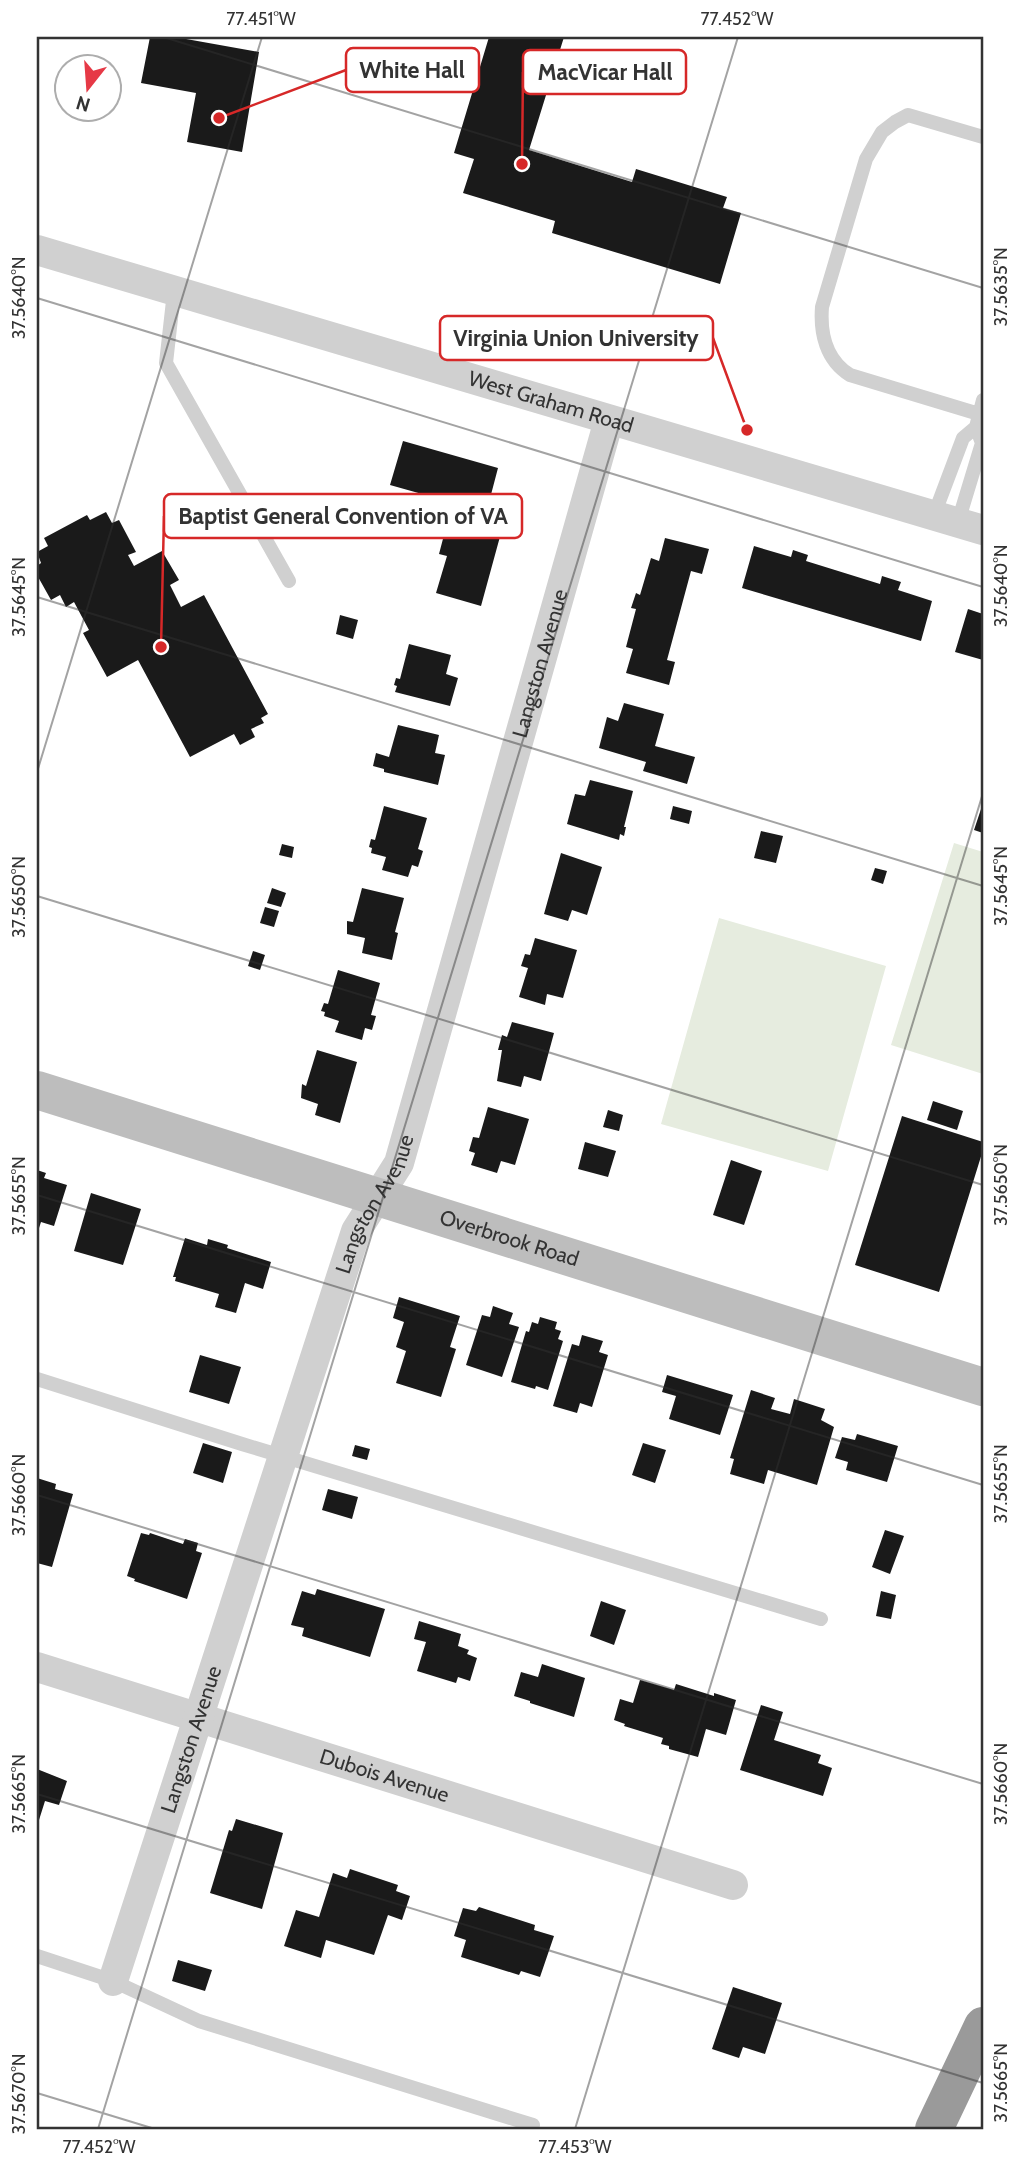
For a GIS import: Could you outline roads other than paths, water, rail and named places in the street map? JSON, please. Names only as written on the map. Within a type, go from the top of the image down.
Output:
[{"type":"highway","points":[[934,2129],[983,2026]]},
{"type":"street","name":"West Graham Road","points":[[37,250],[959,522]]},
{"type":"street","name":"Langston Avenue","points":[[113,1981],[356,1231],[400,1163],[608,420]]},
{"type":"street","name":"Overbrook Road","points":[[37,1090],[983,1387]]},
{"type":"street","name":"Dubois Avenue","points":[[37,1667],[733,1885]]},
{"type":"lane","points":[[979,414],[850,375],[838,368],[828,350],[821,327],[822,307],[866,159],[882,132],[908,116],[983,137]]},
{"type":"lane","points":[[174,292],[165,349],[166,363],[289,581]]},
{"type":"lane","points":[[959,522],[963,438],[979,414]]},
{"type":"lane","points":[[959,522],[982,443],[979,414]]},
{"type":"lane","points":[[37,1379],[821,1619]]},
{"type":"lane","points":[[37,1956],[113,1981],[199,2021],[533,2124]]},
{"type":"place","name":"White Hall","points":[[219,118]]},
{"type":"place","name":"MacVicar Hall","points":[[522,164]]},
{"type":"place","name":"Virginia Union University","points":[[747,430]]},
{"type":"place","name":"Baptist General Convention of VA","points":[[161,647]]}]
